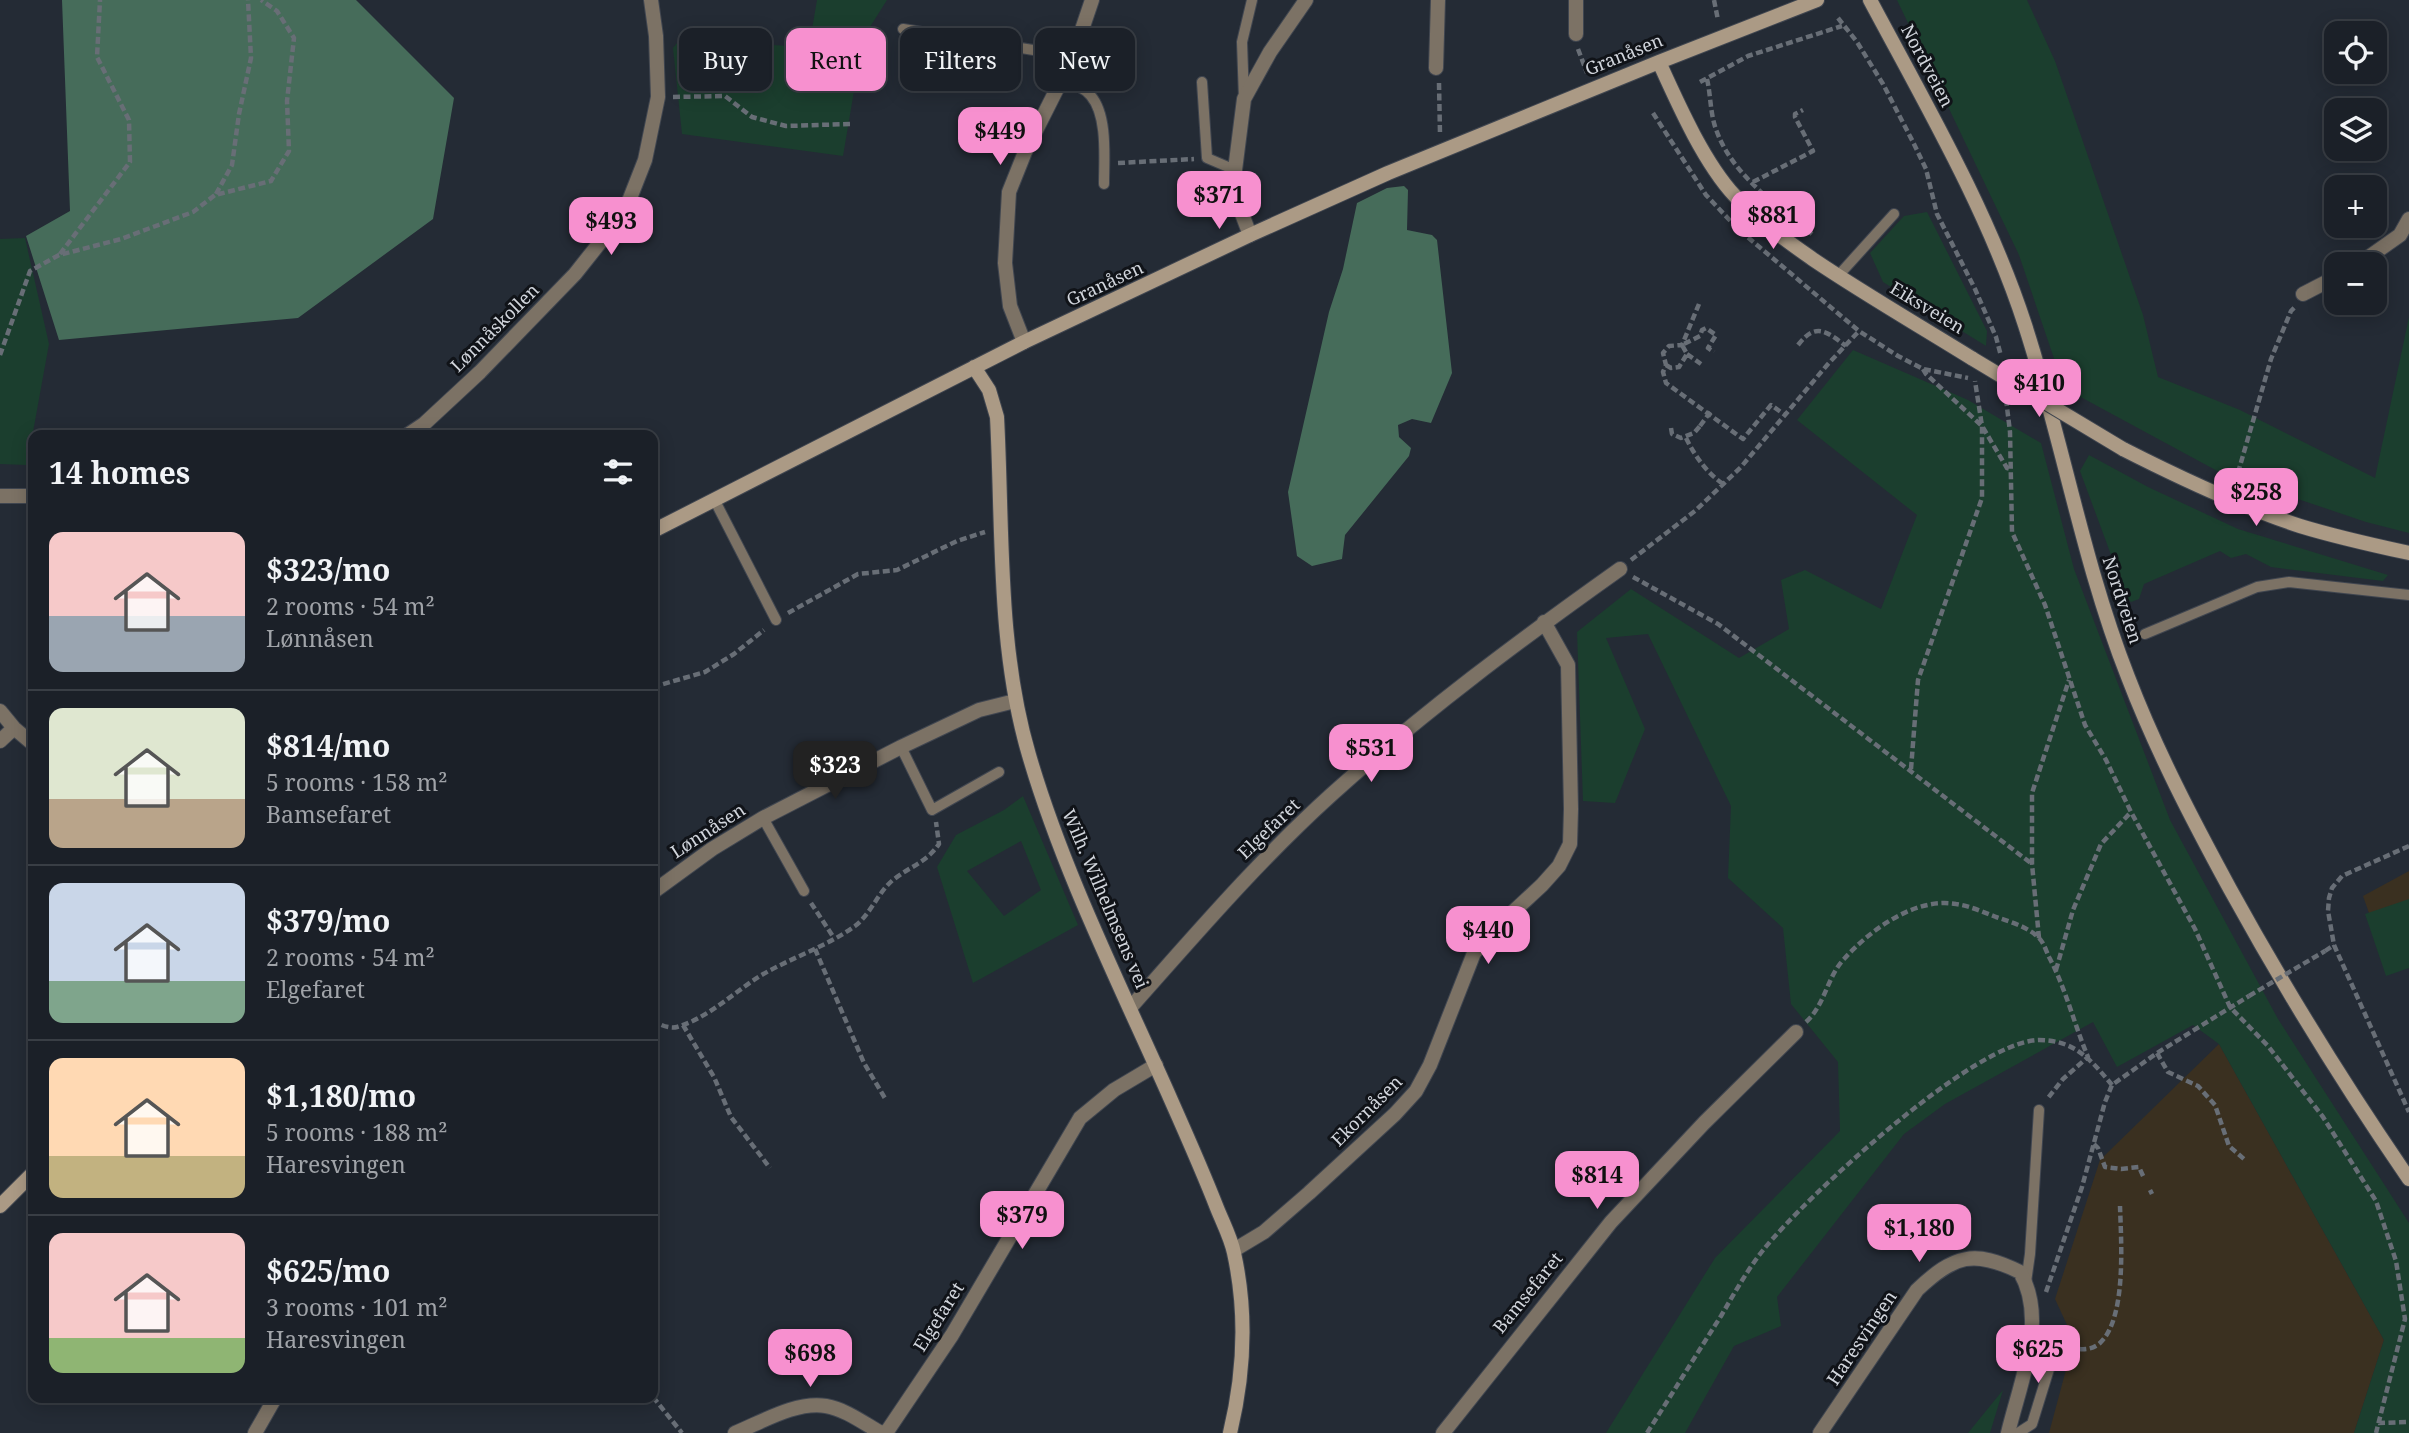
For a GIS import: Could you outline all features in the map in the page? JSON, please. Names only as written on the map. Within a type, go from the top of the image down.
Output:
[{"type":"street","name":"Lønnåskollen","points":[[415,430],[470,381],[547,304],[575,274],[625,211],[645,160],[658,97],[656,36],[651,0]]},
{"type":"street","points":[[1083,28],[1092,0]]},
{"type":"street","points":[[1250,235],[1237,201],[1235,170],[1244,99],[1270,52],[1307,0]]},
{"type":"street","points":[[1436,68],[1438,0]]},
{"type":"street","points":[[1576,0],[1576,34]]},
{"type":"street","name":"Granåsen","points":[[658,528],[1024,342],[1250,235],[1388,173],[1817,0]]},
{"type":"street","name":"Nordveien","points":[[1870,0],[1954,161],[2004,265],[2028,337],[2089,564],[2128,677],[2182,800],[2272,964],[2376,1132],[2409,1179]]},
{"type":"street","name":"Eiksveien","points":[[1658,62],[1698,139],[1734,195],[1753,214],[1838,276],[2123,449],[2175,476],[2298,525],[2409,553]]},
{"type":"street","points":[[1024,342],[1010,306],[1005,263],[1009,192],[1025,152],[1056,91]]},
{"type":"street","points":[[2375,252],[2400,235],[2409,219]]},
{"type":"street","points":[[2308,291],[2324,282]]},
{"type":"street","name":"Wilh. Wilhelmsens vei","points":[[974,367],[989,390],[997,416],[1004,599],[1015,701],[1030,757],[1057,839],[1202,1170],[1234,1250],[1240,1290],[1243,1346],[1230,1433]]},
{"type":"street","points":[[0,496],[28,496]]},
{"type":"street","name":"Elgefaret","points":[[1130,1008],[1249,875],[1329,797],[1409,727],[1544,622],[1620,569]]},
{"type":"street","name":"Ekornåsen","points":[[1234,1250],[1264,1232],[1292,1209],[1395,1115],[1416,1091],[1430,1065],[1474,953],[1499,925],[1542,886],[1559,866],[1570,844],[1568,665],[1544,622]]},
{"type":"street","name":"Lønnåsen","points":[[658,888],[712,849],[763,818],[979,710],[1015,701]]},
{"type":"street","points":[[0,711],[28,740]]},
{"type":"street","points":[[0,741],[14,728]]},
{"type":"street","name":"Bamsefaret","points":[[1443,1433],[1611,1222],[1704,1123],[1796,1032]]},
{"type":"street","name":"Elgefaret","points":[[735,1433],[788,1411],[808,1406],[827,1406],[884,1433],[952,1335],[1080,1118],[1114,1090],[1156,1065]]},
{"type":"street","points":[[0,1206],[28,1178]]},
{"type":"street","name":"Haresvingen","points":[[1820,1433],[1917,1290],[1937,1271],[1959,1260],[1979,1257],[2003,1263],[2020,1272],[2026,1282]]},
{"type":"street","points":[[2008,1433],[2034,1329],[2032,1302],[2026,1282]]},
{"type":"street","points":[[255,1433],[272,1403]]},
{"type":"lane","points":[[1244,99],[1242,42],[1252,0]]},
{"type":"lane","points":[[1202,82],[1207,158],[1235,170]]},
{"type":"lane","points":[[1085,91],[1092,96],[1104,127],[1104,184]]},
{"type":"lane","points":[[1838,276],[1894,215]]},
{"type":"lane","points":[[714,499],[776,620]]},
{"type":"lane","points":[[2145,634],[2257,587],[2289,582],[2409,595]]},
{"type":"lane","points":[[901,747],[932,810],[999,772]]},
{"type":"lane","points":[[763,818],[804,891]]},
{"type":"lane","points":[[2026,1282],[2039,1110]]},
{"type":"lane","points":[[2018,1433],[2032,1424],[2054,1353],[2052,1342],[2034,1329]]},
{"type":"path","points":[[59,255],[131,162],[129,120],[97,57],[100,0]]},
{"type":"path","points":[[215,195],[232,165],[251,58],[248,0]]},
{"type":"path","points":[[0,355],[30,271],[59,255],[121,239],[192,212],[215,195],[271,181],[289,151],[287,101],[293,38],[277,10],[261,0]]},
{"type":"path","points":[[1714,0],[1716,15]]},
{"type":"path","points":[[1838,18],[1870,63],[1926,169],[1937,214],[1997,337],[2001,358]]},
{"type":"path","points":[[1700,82],[1748,56],[1843,26]]},
{"type":"path","points":[[1582,61],[1586,71]]},
{"type":"path","points":[[1436,68],[1439,77],[1440,134]]},
{"type":"path","points":[[1707,79],[1717,133],[1728,154],[1752,183],[1813,235]]},
{"type":"path","points":[[658,97],[725,96],[752,117],[786,126],[849,124]]},
{"type":"path","points":[[1752,183],[1813,151],[1795,117],[1803,110]]},
{"type":"path","points":[[1104,164],[1207,158]]},
{"type":"path","points":[[2233,487],[2276,347],[2291,311],[2308,291]]},
{"type":"path","points":[[1682,345],[1699,304]]},
{"type":"path","points":[[1687,354],[1679,367],[1671,368],[1666,365],[1663,357],[1665,349],[1682,345],[1700,336],[1706,328],[1716,335],[1708,348],[1714,352]]},
{"type":"path","points":[[1798,345],[1806,335],[1818,331],[1830,334],[1846,346]]},
{"type":"path","points":[[1859,331],[1744,464],[1695,511],[1620,569],[1718,624],[2032,864]]},
{"type":"path","points":[[1682,345],[1687,354],[1701,364]]},
{"type":"path","points":[[1666,365],[1663,372],[1666,383],[1743,439],[1771,405],[1785,415]]},
{"type":"path","points":[[1923,369],[1982,426],[2007,468],[2011,469]]},
{"type":"path","points":[[1911,770],[1918,680],[1982,498],[1982,426],[1975,380]]},
{"type":"path","points":[[2006,395],[2010,432],[2012,532],[2045,605],[2085,725],[2195,929],[2230,1007],[2268,1046],[2323,1117],[2376,1201],[2396,1261],[2405,1319],[2409,1326]]},
{"type":"path","points":[[1671,428],[1675,436],[1686,438],[1694,433],[1711,411]]},
{"type":"path","points":[[1686,438],[1696,458],[1723,484]]},
{"type":"path","points":[[658,686],[705,672],[734,654],[776,620],[858,574],[897,570],[957,541],[1002,527]]},
{"type":"path","points":[[2069,678],[2032,793],[2032,864],[2040,939],[2056,970],[2088,1057],[2112,1085]]},
{"type":"path","points":[[658,1024],[674,1028],[697,1018],[761,975],[815,949],[856,925],[878,901],[891,881],[931,856],[939,844],[939,833],[932,810]]},
{"type":"path","points":[[2056,970],[2073,910],[2101,844],[2131,812]]},
{"type":"path","points":[[2409,846],[2342,876],[2336,882],[2329,898],[2334,945],[2409,1112]]},
{"type":"path","points":[[804,891],[834,938]]},
{"type":"path","points":[[1796,1032],[1817,1011],[1844,959],[1871,934],[1918,907],[1956,904],[2011,922],[2029,930],[2040,939]]},
{"type":"path","points":[[2043,1301],[2112,1085],[2157,1053],[2334,945]]},
{"type":"path","points":[[815,949],[864,1063],[886,1100]]},
{"type":"path","points":[[682,1024],[713,1077],[731,1117],[770,1168]]},
{"type":"path","points":[[1647,1433],[1763,1251],[1804,1205],[1866,1149],[1953,1082],[1986,1060],[2016,1046],[2030,1041],[2059,1042],[2088,1057]]},
{"type":"path","points":[[2157,1053],[2168,1072],[2198,1086],[2215,1105],[2229,1146],[2244,1159]]},
{"type":"path","points":[[2039,1110],[2063,1079],[2088,1057]]},
{"type":"path","points":[[2094,1143],[2105,1167],[2139,1167],[2144,1178]]},
{"type":"path","points":[[2052,1342],[2081,1350],[2090,1348],[2101,1342],[2111,1324],[2122,1274],[2120,1206]]},
{"type":"path","points":[[2376,1433],[2405,1319]]},
{"type":"path","points":[[658,1403],[682,1433]]},
{"type":"path","points":[[2378,1423],[2409,1422]]},
{"type":"shaded area","points":[[2409,871],[2409,966],[2390,972],[2363,896]]},
{"type":"shaded area","points":[[2219,1044],[2384,1340],[2354,1433],[2049,1433],[2074,1340],[2055,1299],[2100,1160]]},
{"type":"green space","points":[[62,0],[356,0],[454,98],[433,219],[298,318],[59,340],[26,236],[70,211]]},
{"type":"green space","points":[[817,0],[887,0],[869,28],[812,28]]},
{"type":"green space","points":[[1897,0],[2027,0],[2055,61],[2143,315],[2158,377],[2240,410],[2375,478],[2409,317],[2409,533],[2366,522],[2221,473],[2064,388],[2019,255]]},
{"type":"green space","points":[[679,40],[679,91],[772,91],[772,45],[786,46],[786,91],[854,91],[843,156],[682,134],[673,48]]},
{"type":"green space","points":[[1404,186],[1408,190],[1407,230],[1432,235],[1437,240],[1452,373],[1431,423],[1412,419],[1398,425],[1399,437],[1411,448],[1409,456],[1345,535],[1342,559],[1312,566],[1297,556],[1288,492],[1329,312],[1343,269],[1357,203],[1387,188]]},
{"type":"green space","points":[[1927,212],[1987,331],[1986,346],[1883,282],[1870,253],[1904,216]]},
{"type":"green space","points":[[25,238],[49,344],[33,430],[28,430],[27,465],[0,464],[0,239]]},
{"type":"green space","points":[[1853,350],[1968,400],[2041,443],[2074,569],[2170,820],[2278,1019],[2409,1223],[2409,1433],[2354,1433],[2384,1340],[2219,1044],[2193,1025],[2117,1067],[2093,1022],[1945,1104],[1904,1134],[1777,1297],[1781,1326],[1734,1346],[1685,1433],[1606,1433],[1715,1258],[1840,1131],[1838,1062],[1791,1004],[1783,928],[1728,878],[1731,806],[1648,634],[1606,638],[1645,729],[1615,803],[1583,801],[1577,632],[1631,589],[1739,658],[1789,629],[1781,580],[1805,570],[1881,609],[1917,515],[1797,420]]},
{"type":"green space","points":[[2089,455],[2148,487],[2238,529],[2388,575],[2383,581],[2271,567],[2246,554],[2231,558],[2220,551],[2144,584],[2139,599],[2131,602],[2127,598],[2080,471]]},
{"type":"green space","points":[[1023,796],[1078,925],[973,983],[937,867],[956,835],[1004,810]],"holes":[[[1021,841],[1041,890],[1004,916],[967,871]]]},
{"type":"green space","points":[[2409,899],[2409,968],[2386,976],[2365,914]]},
{"type":"green space","points":[[2003,1390],[1990,1433],[1968,1433]]}]
